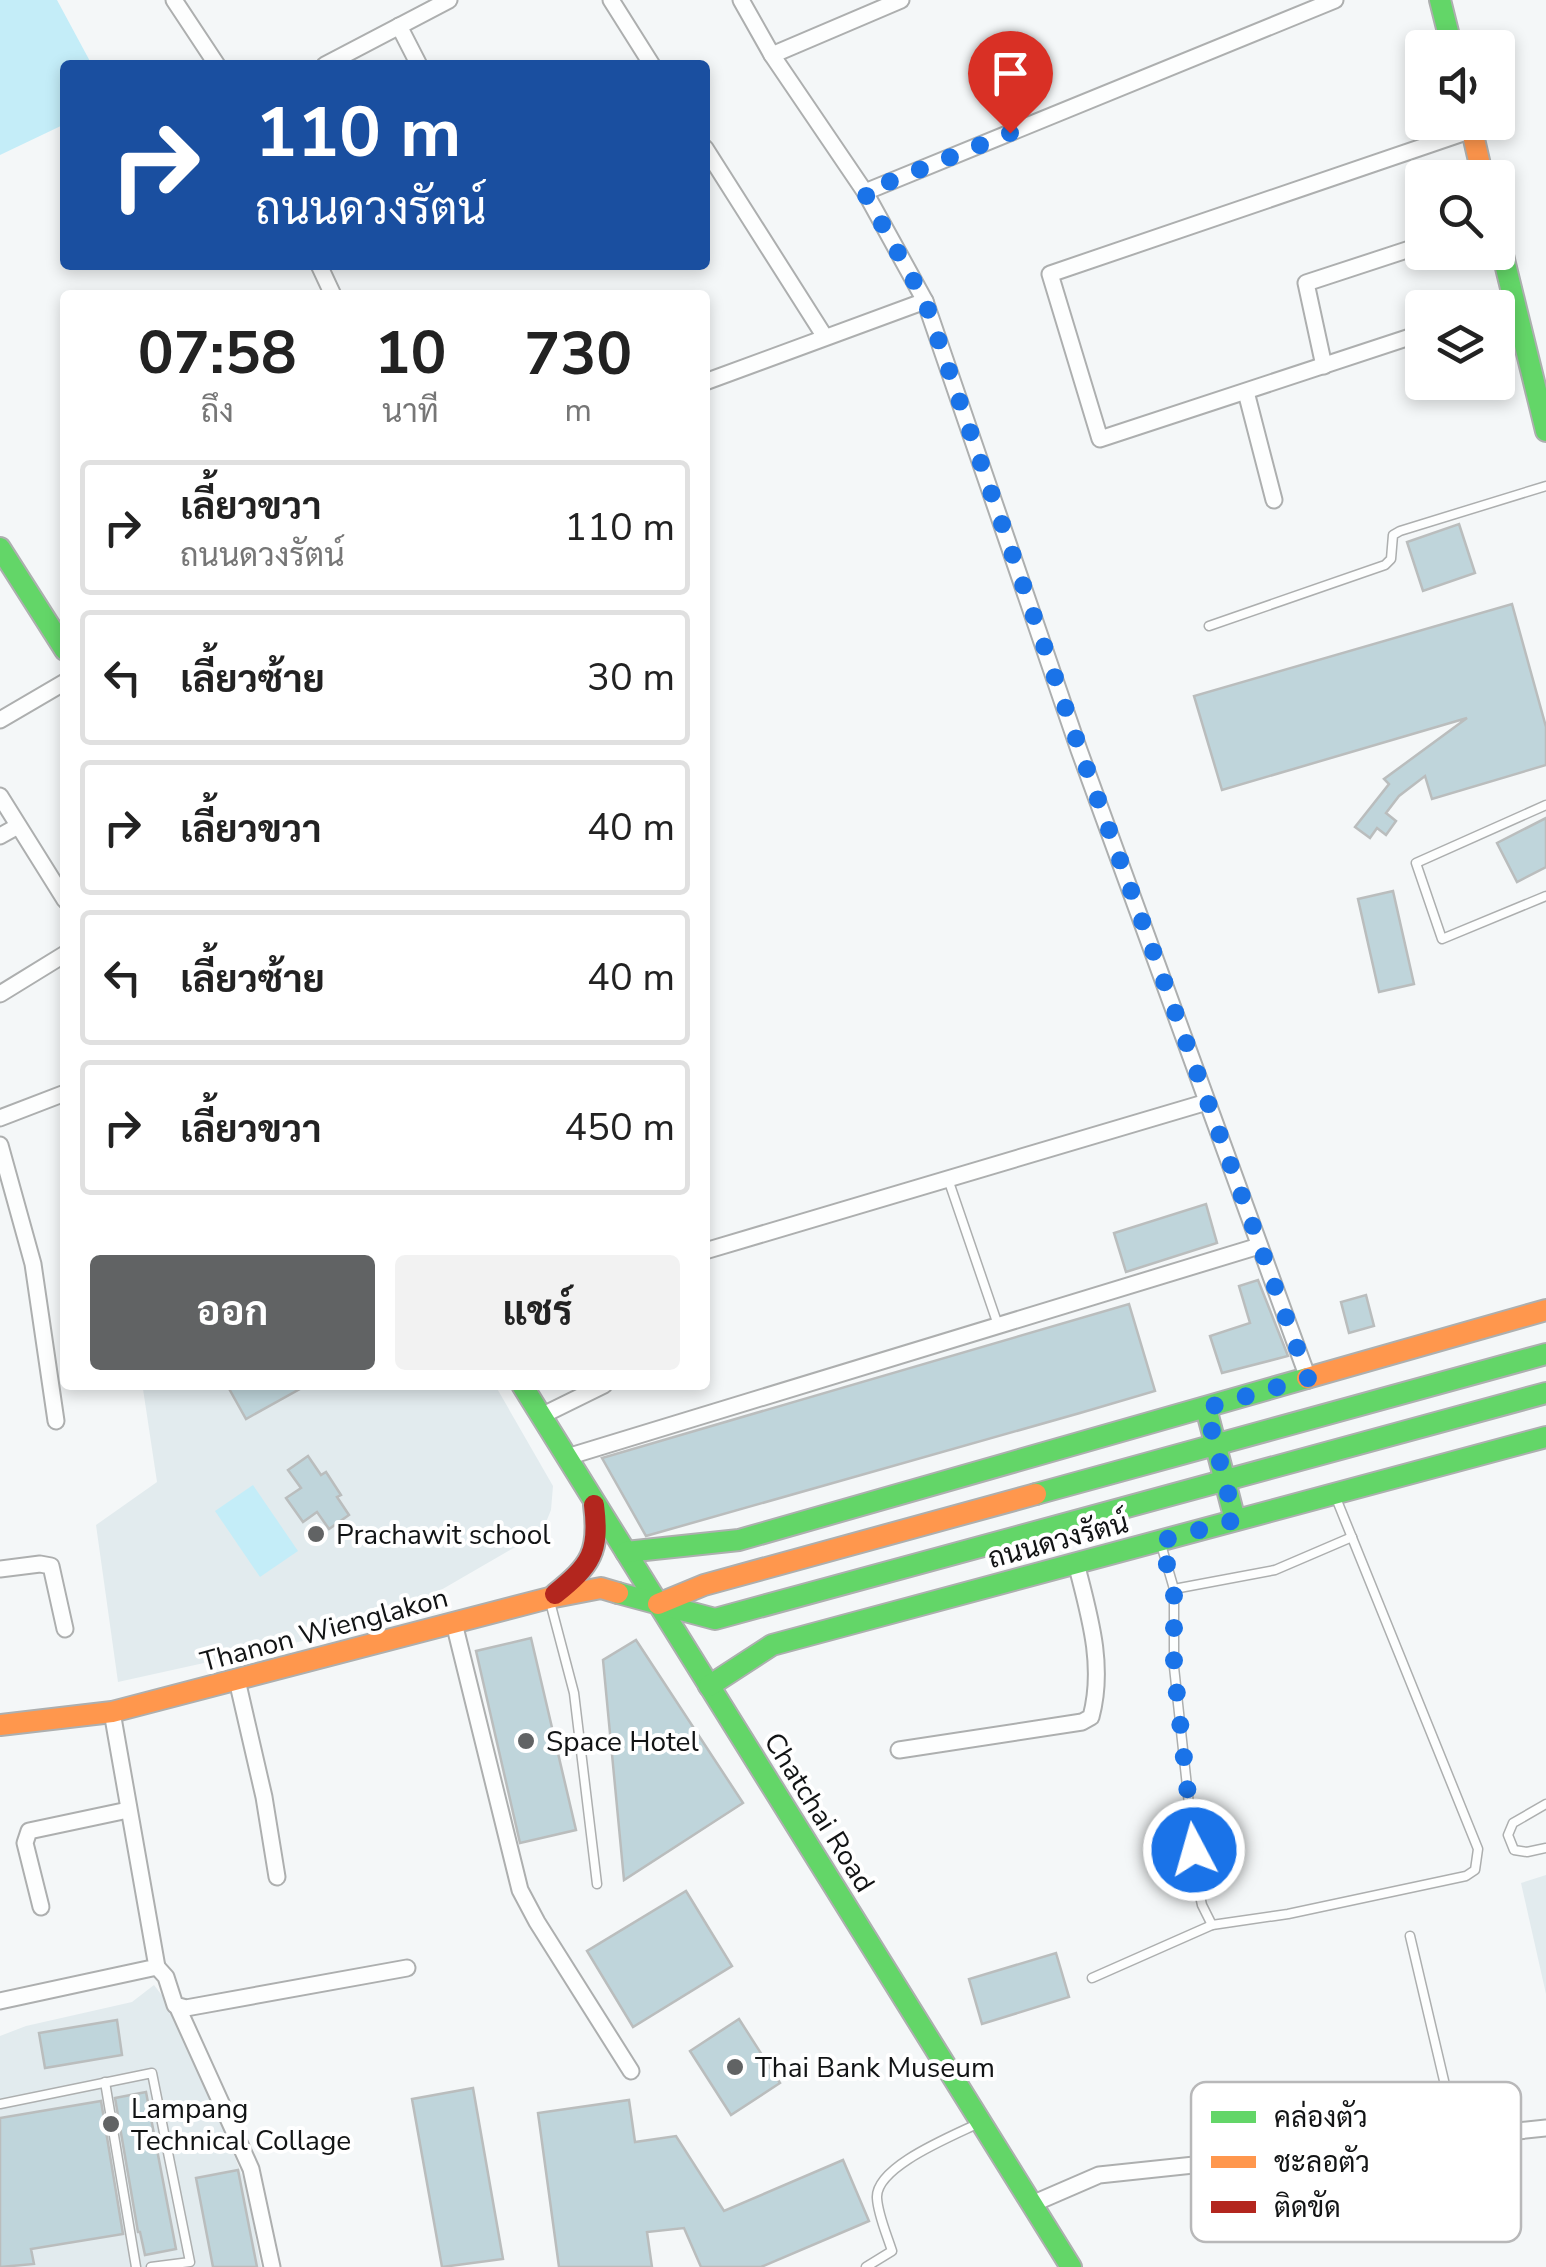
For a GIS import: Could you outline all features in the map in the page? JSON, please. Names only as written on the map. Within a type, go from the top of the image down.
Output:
[{"type":"main road","points":[[1440,0],[1448,30]]},
{"type":"main road","points":[[1515,333],[1546,431]]},
{"type":"main road","points":[[1,550],[60,642]]},
{"type":"main road","points":[[626,1552],[738,1540],[1546,1310]]},
{"type":"main road","points":[[658,1604],[704,1585],[1546,1354]]},
{"type":"main road","name":"Chatchai Road","points":[[525,1390],[1070,2267]]},
{"type":"main road","name":"Thanon Wienglakon","points":[[0,1725],[112,1712],[600,1588],[715,1619],[1546,1393]]},
{"type":"main road","points":[[1206,1408],[1235,1520]]},
{"type":"main road","name":"ถนนดวงรัตน์","points":[[710,1686],[772,1645],[1546,1437]]},
{"type":"main road","points":[[549,1598],[587,1569],[596,1537],[594,1500]]},
{"type":"street","points":[[174,0],[214,60]]},
{"type":"street","points":[[335,60],[448,0]]},
{"type":"street","points":[[611,0],[649,60]]},
{"type":"street","points":[[741,0],[772,55],[864,192],[925,301],[1080,750],[1308,1378]]},
{"type":"street","points":[[772,55],[901,0]]},
{"type":"street","points":[[864,192],[1336,0]]},
{"type":"street","points":[[400,26],[417,60]]},
{"type":"street","points":[[1405,339],[1100,439],[1050,274],[1431,140]]},
{"type":"street","points":[[710,156],[825,337]]},
{"type":"street","points":[[1324,366],[1306,283],[1405,251]]},
{"type":"street","points":[[710,380],[925,301]]},
{"type":"street","points":[[1246,392],[1274,500]]},
{"type":"street","points":[[0,720],[60,685]]},
{"type":"street","points":[[0,796],[60,881]]},
{"type":"street","points":[[0,836],[18,826]]},
{"type":"street","points":[[0,994],[60,957]]},
{"type":"street","points":[[0,1118],[60,1095]]},
{"type":"street","points":[[710,1250],[1207,1102]]},
{"type":"street","points":[[0,1145],[33,1264],[56,1421]]},
{"type":"street","points":[[567,1457],[1259,1246]]},
{"type":"street","points":[[542,1416],[594,1390]]},
{"type":"street","points":[[899,1750],[1006,1736],[1091,1717],[1097,1675],[1095,1647],[1076,1564]]},
{"type":"street","points":[[0,1569],[51,1566],[64,1630]]},
{"type":"street","points":[[454,1623],[520,1890],[631,2071]]},
{"type":"street","points":[[236,1680],[264,1797],[277,1877]]},
{"type":"street","points":[[112,1712],[157,1967],[166,1976],[171,1997],[250,2169],[272,2267]]},
{"type":"street","points":[[42,1907],[26,1843],[29,1831],[128,1810]]},
{"type":"street","points":[[0,2002],[157,1967]]},
{"type":"street","points":[[178,2008],[407,1968]]},
{"type":"street","points":[[1521,2131],[1546,2128]]},
{"type":"street","points":[[1032,2204],[1099,2175],[1191,2166]]},
{"type":"lane","points":[[1209,626],[1384,565],[1392,559],[1393,534],[1400,531],[1546,486]]},
{"type":"lane","points":[[1546,805],[1416,863],[1442,938],[1546,896]]},
{"type":"lane","points":[[948,1179],[998,1325]]},
{"type":"lane","points":[[1092,1978],[1212,1924],[1288,1914],[1466,1876],[1475,1870],[1478,1849],[1334,1494]]},
{"type":"lane","points":[[1174,1588],[1274,1570],[1352,1538]]},
{"type":"lane","points":[[1160,1541],[1174,1588],[1174,1667],[1198,1887],[1212,1924]]},
{"type":"lane","points":[[549,1598],[574,1693],[597,1884]]},
{"type":"lane","points":[[1546,1804],[1513,1823],[1508,1834],[1514,1850],[1546,1848]]},
{"type":"lane","points":[[1410,1936],[1445,2082]]},
{"type":"lane","points":[[0,2104],[152,2073],[190,2262],[151,2267]]},
{"type":"lane","points":[[105,2082],[136,2267]]},
{"type":"lane","points":[[866,2267],[892,2251],[877,2199],[878,2186],[899,2164],[980,2122]]},
{"type":"shaded area","points":[[0,0],[57,0],[89,60],[60,60],[60,126],[0,155]]},
{"type":"shaded area","name":"Prachawit school","points":[[143,1390],[498,1390],[553,1486],[551,1510],[544,1527],[384,1623],[118,1682],[96,1525],[157,1482]]},
{"type":"shaded area","points":[[253,1485],[298,1551],[260,1577],[215,1511]]},
{"type":"shaded area","points":[[1546,1875],[1546,1994],[1521,1883]]},
{"type":"shaded area","name":"Lampang Technical Collage","points":[[154,1985],[178,2016],[246,2185],[261,2267],[0,2267],[0,2036],[26,2026],[132,2002]]},
{"type":"building","points":[[1459,524],[1475,573],[1423,591],[1407,542]]},
{"type":"building","points":[[1512,604],[1546,727],[1546,765],[1432,799],[1425,776],[1399,796],[1386,813],[1396,821],[1386,835],[1377,828],[1370,838],[1355,827],[1389,784],[1384,779],[1467,718],[1222,790],[1194,696]]},
{"type":"building","points":[[1546,818],[1546,867],[1517,882],[1497,843]]},
{"type":"building","points":[[1393,891],[1414,984],[1379,992],[1358,899]]},
{"type":"building","points":[[1206,1204],[1217,1243],[1126,1272],[1114,1233]]},
{"type":"building","points":[[1258,1280],[1288,1356],[1222,1373],[1210,1336],[1250,1323],[1239,1286]]},
{"type":"building","points":[[1366,1295],[1374,1326],[1349,1333],[1341,1302]]},
{"type":"building","points":[[1129,1304],[1155,1391],[1080,1413],[646,1536],[602,1458]]},
{"type":"building","points":[[230,1390],[298,1390],[246,1419]]},
{"type":"building","points":[[308,1456],[321,1475],[326,1472],[349,1515],[329,1529],[317,1512],[303,1522],[286,1498],[301,1488],[288,1470]]},
{"type":"building","name":"Space Hotel","points":[[531,1638],[576,1830],[520,1843],[476,1651]]},
{"type":"building","points":[[636,1640],[743,1803],[624,1880],[603,1660]]},
{"type":"building","points":[[686,1891],[732,1966],[633,2027],[587,1951]]},
{"type":"building","points":[[1056,1953],[1069,1997],[982,2024],[969,1979]]},
{"type":"building","name":"Thai Bank Museum","points":[[739,2019],[780,2083],[731,2115],[690,2051]]},
{"type":"building","points":[[117,2020],[122,2055],[45,2068],[39,2033]]},
{"type":"building","points":[[473,2088],[503,2259],[442,2267],[412,2099]]},
{"type":"building","points":[[146,2092],[176,2249],[145,2255],[115,2098]]},
{"type":"building","points":[[629,2100],[635,2142],[676,2136],[724,2211],[843,2160],[869,2221],[761,2267],[701,2267],[684,2228],[647,2232],[652,2267],[559,2267],[538,2113]]},
{"type":"building","points":[[101,2101],[123,2234],[31,2249],[34,2264],[0,2267],[0,2118]]},
{"type":"building","points":[[238,2170],[257,2267],[213,2267],[196,2178]]},
{"type":"traffic: fast","points":[[1440,0],[1448,30]]},
{"type":"traffic: fast","points":[[1507,270],[1546,431]]},
{"type":"traffic: fast","points":[[0,548],[60,642]]},
{"type":"traffic: fast","points":[[1036,1494],[1546,1354]]},
{"type":"traffic: fast","points":[[626,1552],[739,1540],[1307,1378]]},
{"type":"traffic: fast","points":[[525,1390],[1071,2267]]},
{"type":"traffic: fast","points":[[618,1593],[715,1619],[1546,1393]]},
{"type":"traffic: fast","points":[[1206,1408],[1235,1520]]},
{"type":"traffic: fast","points":[[709,1686],[772,1645],[1546,1437]]},
{"type":"traffic: slow","points":[[1474,140],[1479,160]]},
{"type":"traffic: slow","points":[[1307,1378],[1546,1310]]},
{"type":"traffic: slow","points":[[658,1604],[704,1585],[1036,1494]]},
{"type":"traffic: slow","points":[[0,1725],[112,1712],[549,1598],[601,1588],[618,1593]]},
{"type":"traffic: jam","points":[[555,1594],[590,1556],[596,1535],[594,1505]]},
{"type":"place","name":"Prachawit school","points":[[316,1534]]},
{"type":"place","name":"Space Hotel","points":[[526,1741]]},
{"type":"place","name":"Thai Bank Museum","points":[[735,2067]]},
{"type":"place","name":"Lampang Technical Collage","points":[[111,2124]]},
{"type":"route","points":[[1010,133],[864,192],[925,301],[1080,750],[1308,1378],[1206,1408],[1235,1520],[1160,1541],[1174,1588],[1174,1667],[1194,1850]]}]
